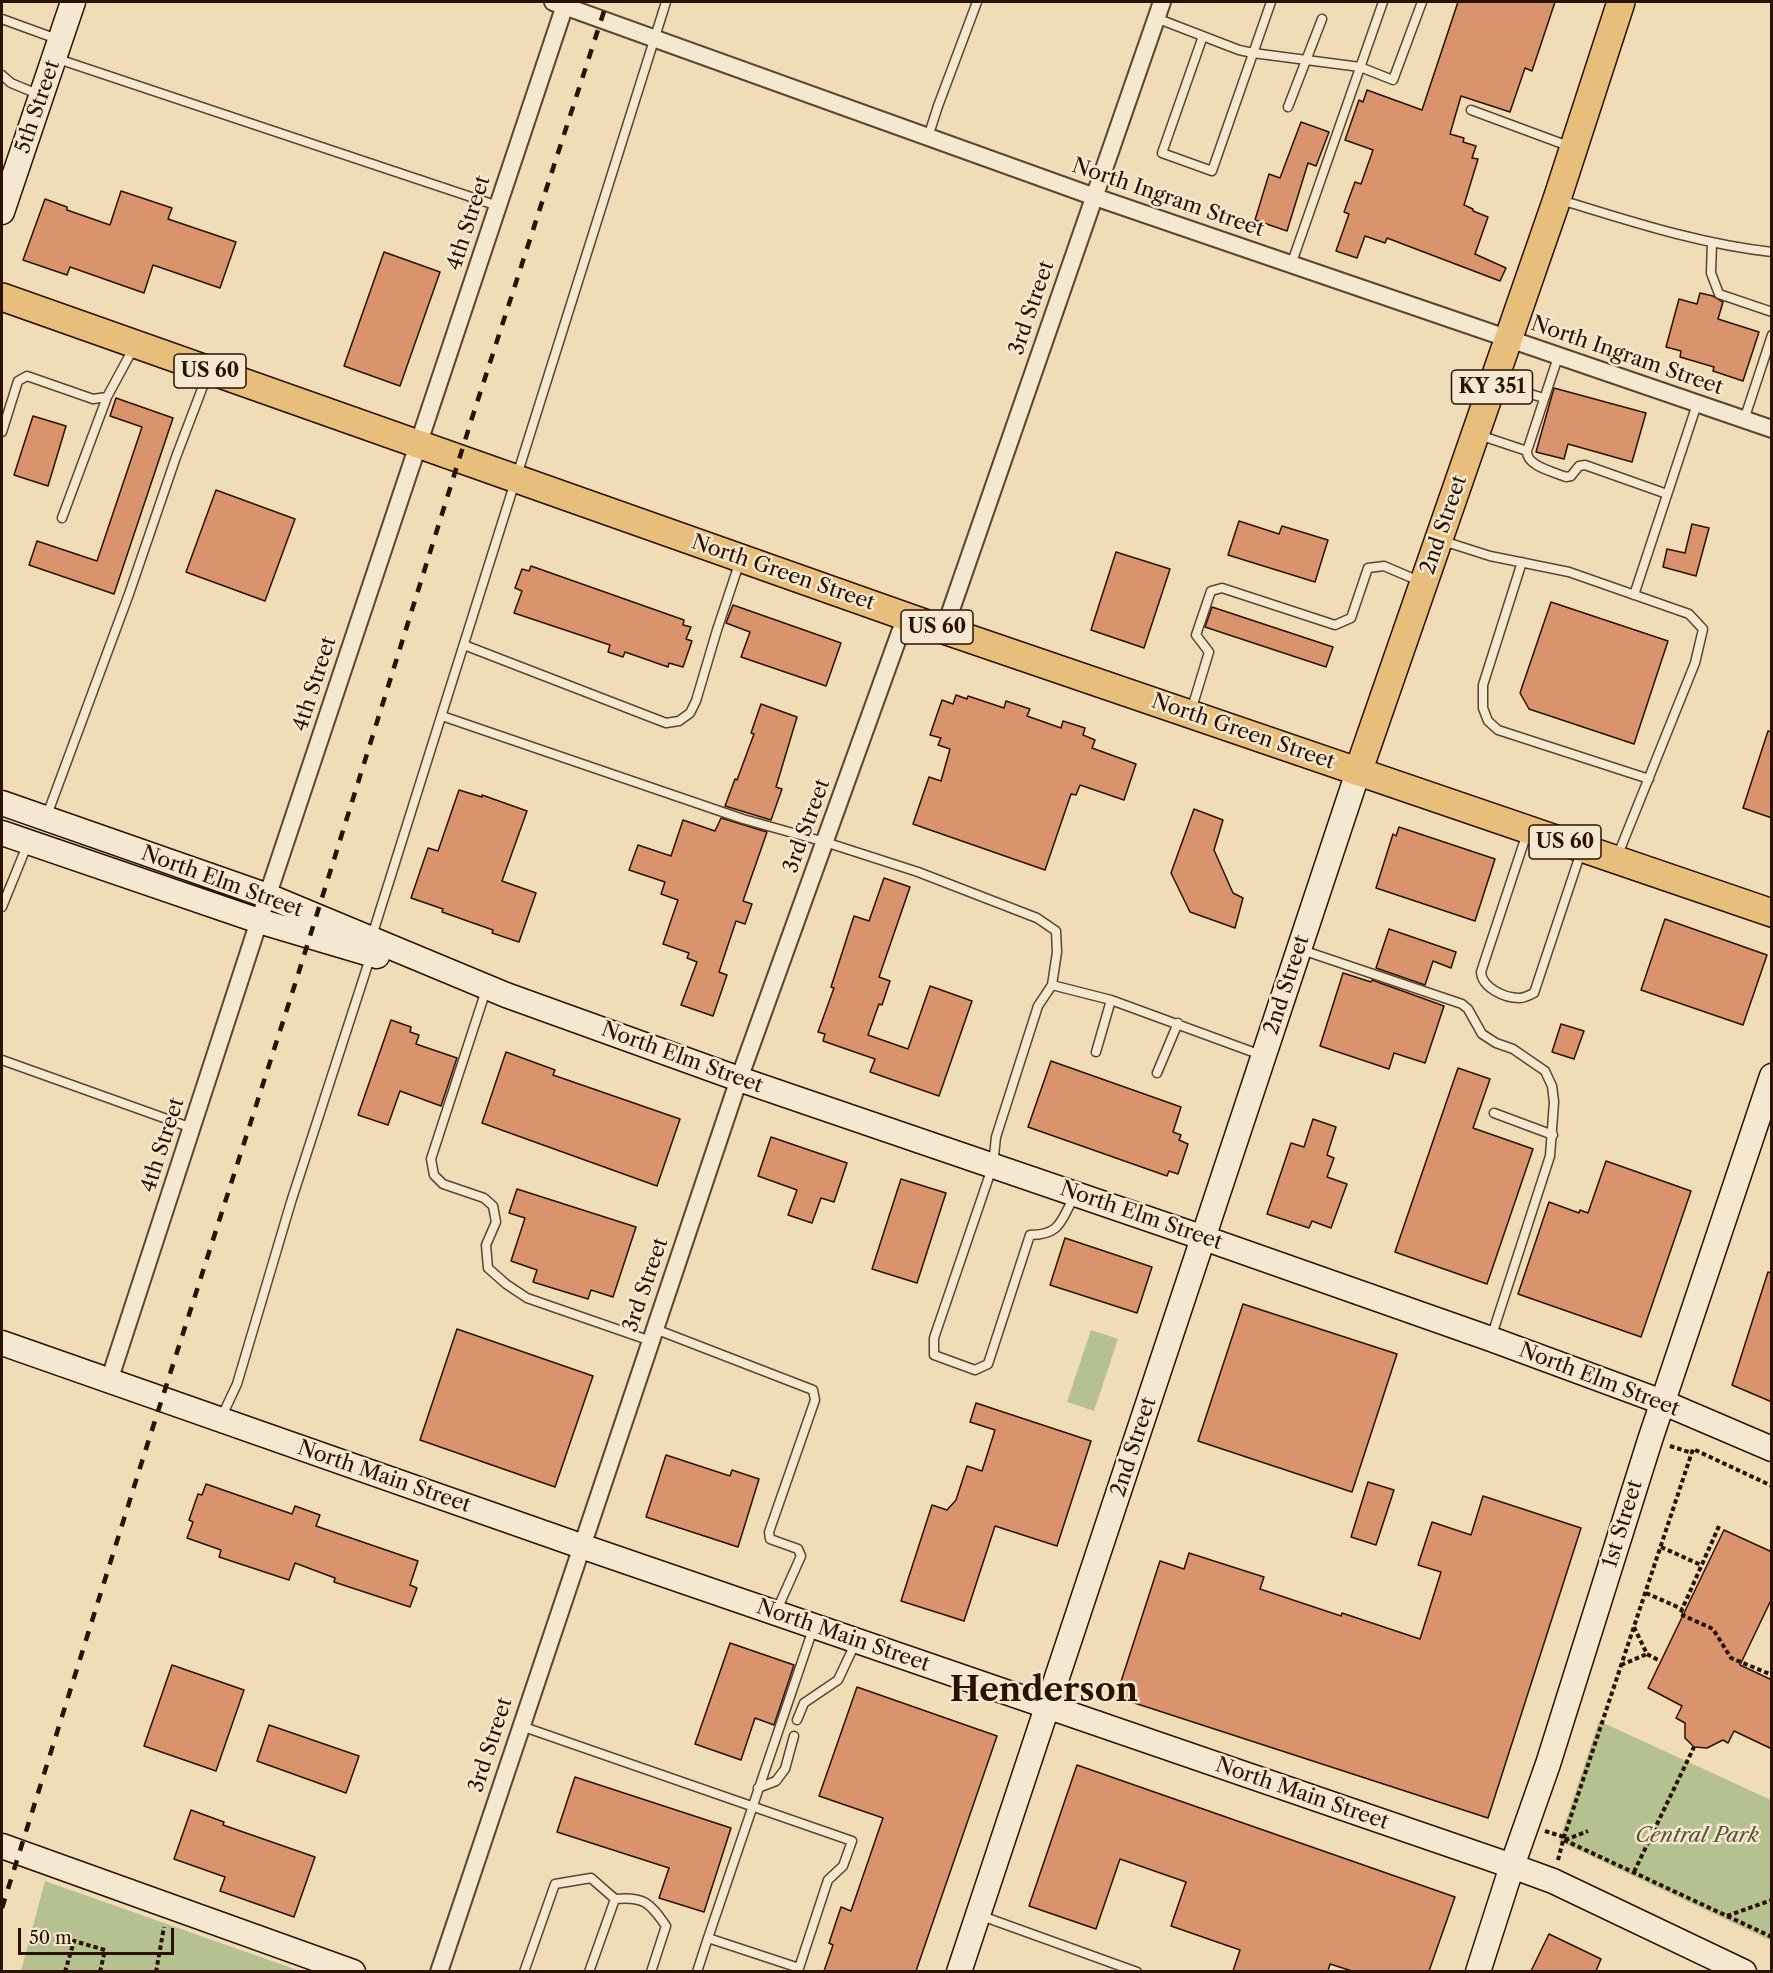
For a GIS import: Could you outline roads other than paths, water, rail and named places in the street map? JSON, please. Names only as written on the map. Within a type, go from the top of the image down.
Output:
[{"type":"main road","name":"2nd Street","points":[[1358,771],[1509,340],[1621,2]]},
{"type":"main road","name":"North Green Street","points":[[2,297],[944,630],[1772,914]]},
{"type":"street","name":"5th Street","points":[[2,212],[73,2]]},
{"type":"street","name":"North Ingram Street","points":[[561,3],[1095,197],[1772,429]]},
{"type":"street","name":"4th Street","points":[[109,1381],[498,206],[561,3]]},
{"type":"street","name":"3rd Street","points":[[944,630],[1159,10]]},
{"type":"street","name":"3rd Street","points":[[439,1971],[739,1079],[906,616]]},
{"type":"street","name":"2nd Street","points":[[959,1971],[1358,771]]},
{"type":"street","name":"North Elm Street","points":[[2,803],[268,896],[371,947],[739,1079],[1491,1339],[1662,1402],[1772,1449]]},
{"type":"street","name":"North Elm Street","points":[[2,833],[260,921],[371,947]]},
{"type":"street","name":"1st Street","points":[[1478,1971],[1548,1764],[1662,1402],[1772,1076]]},
{"type":"street","name":"North Main Street","points":[[2,1343],[581,1546],[1512,1866],[1553,1881],[1744,1971]]},
{"type":"street","points":[[2,1846],[353,1971]]},
{"type":"lane","points":[[220,1419],[237,1384],[294,1192],[666,2]]},
{"type":"lane","points":[[928,137],[977,2]]},
{"type":"lane","points":[[1203,36],[1162,153],[1212,171],[1271,2]]},
{"type":"lane","points":[[1292,265],[1383,2]]},
{"type":"lane","points":[[1159,10],[1203,36],[1253,53],[1360,67],[1393,80],[1422,2]]},
{"type":"lane","points":[[2,19],[57,49],[498,206]]},
{"type":"lane","points":[[1288,107],[1322,19]]},
{"type":"lane","points":[[2,75],[11,83],[41,95]]},
{"type":"lane","points":[[1471,110],[1574,148]]},
{"type":"lane","points":[[1557,199],[1674,234],[1772,252]]},
{"type":"lane","points":[[1712,242],[1711,273],[1719,294],[1772,312]]},
{"type":"lane","points":[[1744,420],[1772,335]]},
{"type":"lane","points":[[62,518],[107,397],[135,344]]},
{"type":"lane","points":[[1558,357],[1527,451],[1526,456],[1530,462],[1566,477],[1572,476],[1578,466],[1585,465],[1667,494]]},
{"type":"lane","points":[[46,819],[209,370]]},
{"type":"lane","points":[[2,432],[18,381],[27,376],[93,399],[107,397]]},
{"type":"lane","points":[[1494,383],[1544,398]]},
{"type":"lane","points":[[1634,595],[1697,404]]},
{"type":"lane","points":[[1476,434],[1527,451]]},
{"type":"lane","points":[[1439,540],[1490,556],[1569,572],[1689,614],[1702,629],[1695,663],[1616,860]]},
{"type":"lane","points":[[464,645],[666,723],[679,721],[690,713],[696,700],[742,558]]},
{"type":"lane","points":[[1522,562],[1483,685],[1483,708],[1488,721],[1498,730],[1649,779]]},
{"type":"lane","points":[[1190,714],[1209,652],[1196,635],[1211,591],[1222,588],[1335,625],[1351,618],[1368,568],[1384,566],[1424,582]]},
{"type":"lane","points":[[442,716],[743,819],[918,872],[1036,918],[1056,931],[1057,952],[1052,985],[1038,1006],[1034,1017],[996,1137],[993,1165],[934,1338],[934,1355],[975,1370],[988,1364],[1030,1235],[1043,1235],[1056,1230],[1076,1194]]},
{"type":"lane","points":[[1528,830],[1481,972],[1482,980],[1488,988],[1518,998],[1534,993],[1583,849]]},
{"type":"lane","points":[[2,907],[28,842]]},
{"type":"lane","points":[[1299,949],[1462,1004],[1468,1009],[1482,1034],[1496,1043],[1513,1049],[1545,1071],[1552,1086],[1554,1102],[1550,1156],[1491,1339]]},
{"type":"lane","points":[[1052,985],[1111,1000],[1264,1056]]},
{"type":"lane","points":[[496,992],[431,1159],[434,1175],[443,1184],[484,1198],[493,1206],[496,1222],[486,1245],[489,1268],[506,1284],[527,1298],[653,1335],[799,1383],[813,1390],[815,1400],[769,1532],[770,1539],[798,1549],[801,1556],[775,1612]]},
{"type":"lane","points":[[1096,1052],[1111,1000]]},
{"type":"lane","points":[[1157,1073],[1178,1023]]},
{"type":"lane","points":[[2,1060],[192,1128]]},
{"type":"lane","points":[[1494,1113],[1553,1135]]},
{"type":"lane","points":[[696,1971],[815,1626]]},
{"type":"lane","points":[[797,1720],[804,1703],[838,1680],[857,1641]]},
{"type":"lane","points":[[521,1726],[852,1841],[843,1866],[828,1880],[798,1970],[708,1938]]},
{"type":"lane","points":[[758,1788],[776,1781],[785,1769],[794,1736]]},
{"type":"lane","points":[[524,1971],[555,1884],[591,1878],[615,1899],[634,1897],[652,1906],[666,1926],[651,1971]]},
{"type":"lane","points":[[588,1971],[615,1899]]},
{"type":"lane","points":[[978,1915],[1137,1971]]},
{"type":"railway","points":[[2,1908],[472,418],[607,2]]},
{"type":"district","name":"Henderson","points":[[1044,1691]]},
{"type":"park label","name":"Central Park","points":[[1697,1836]]}]
